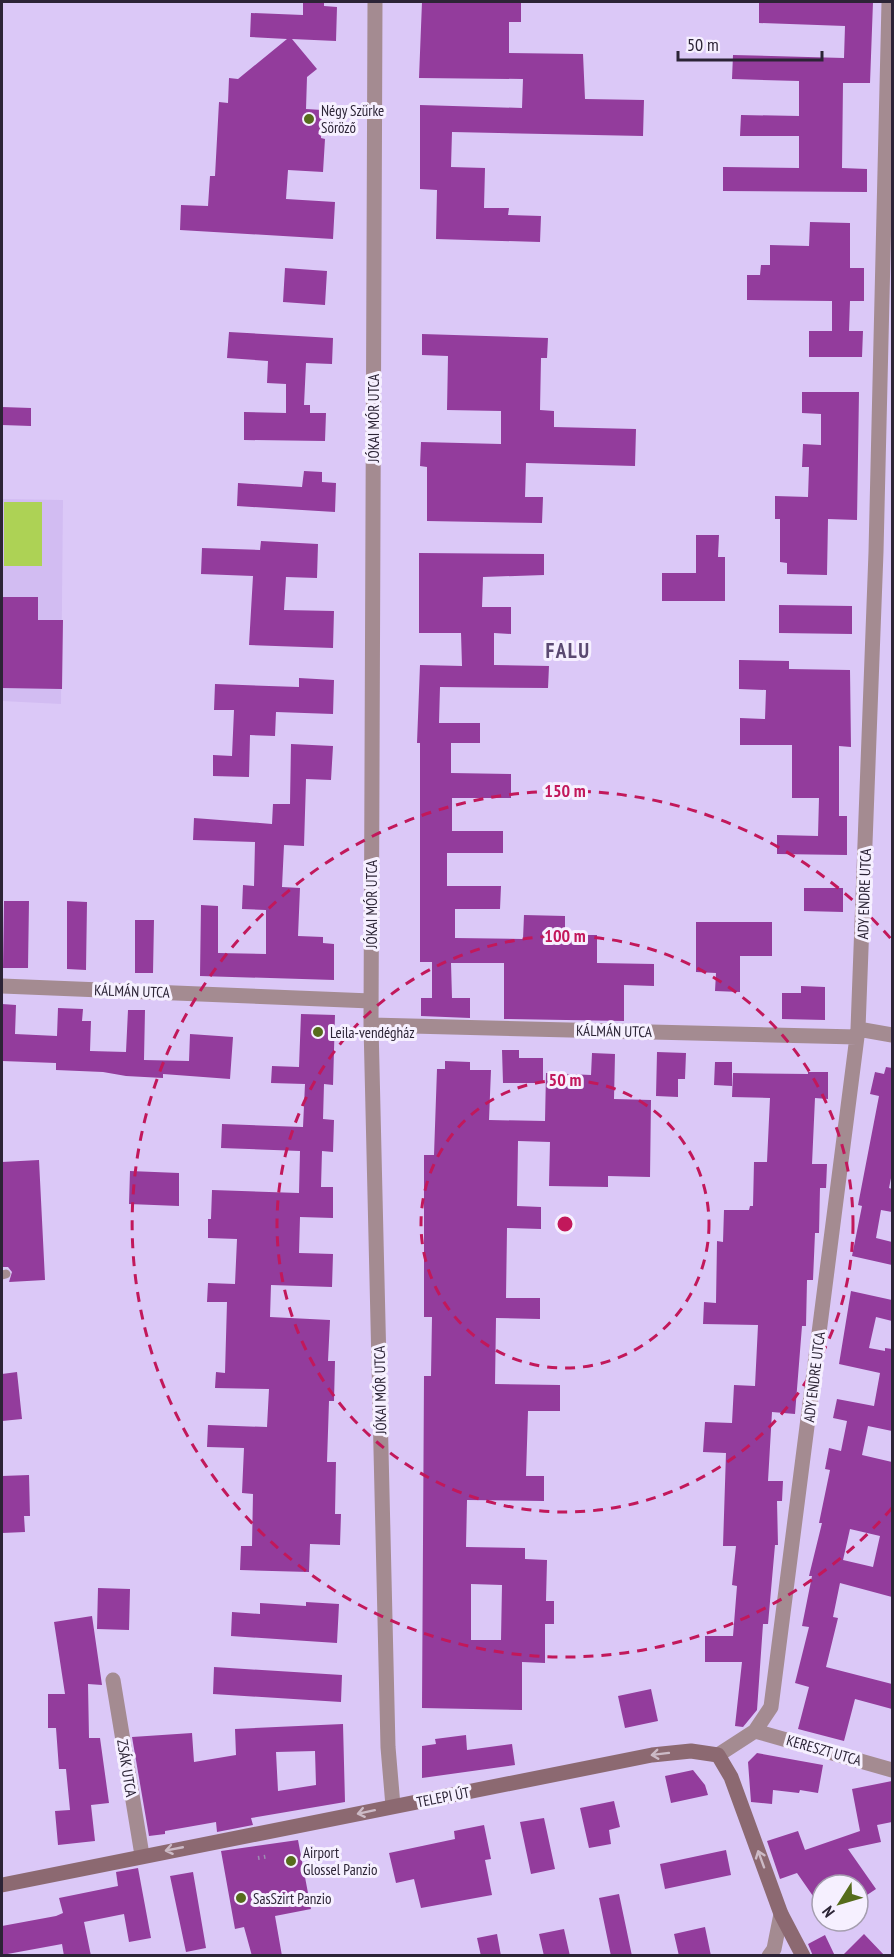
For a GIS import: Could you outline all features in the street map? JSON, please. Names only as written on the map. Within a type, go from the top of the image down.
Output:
[{"type":"main road","name":"TELEPI ÚT","points":[[2,1885],[142,1855],[652,1755],[691,1750],[718,1755]]},
{"type":"main road","points":[[718,1755],[731,1777],[781,1914],[803,1956]]},
{"type":"street","name":"JÓKAI MÓR UTCA","points":[[375,2],[371,1025],[388,1747],[393,1806]]},
{"type":"street","name":"ADY ENDRE UTCA","points":[[718,1755],[755,1731],[771,1707],[858,1033],[876,564],[890,79],[889,2]]},
{"type":"street","name":"KÁLMÁN UTCA","points":[[2,986],[371,1001]]},
{"type":"street","name":"KÁLMÁN UTCA","points":[[371,1025],[892,1035]]},
{"type":"street","name":"ZSÁK UTCA","points":[[113,1680],[142,1855]]},
{"type":"street","name":"KERESZT UTCA","points":[[755,1731],[892,1770]]},
{"type":"street","points":[[769,1956],[774,1949],[781,1914]]},
{"type":"path","points":[[258,1858],[269,1856]]},
{"type":"shaded area","points":[[2,499],[63,500],[61,704],[2,701]]},
{"type":"green space","points":[[4,502],[42,502],[42,566],[4,566]]},
{"type":"building","points":[[303,2],[324,2],[324,6],[337,7],[336,41],[292,39],[317,69],[307,77],[306,109],[322,110],[321,138],[325,139],[323,172],[288,170],[286,199],[335,202],[333,239],[180,230],[181,205],[208,206],[210,176],[215,176],[219,102],[228,103],[229,78],[238,79],[287,39],[250,37],[251,13],[303,15]]},
{"type":"building","points":[[422,2],[521,2],[521,22],[509,22],[509,53],[583,54],[585,99],[644,100],[643,136],[452,132],[451,167],[485,168],[484,208],[509,208],[508,215],[541,216],[540,242],[436,239],[437,190],[420,189],[420,105],[522,108],[523,79],[419,78]]},
{"type":"building","points":[[759,2],[873,2],[870,83],[843,83],[842,168],[867,169],[867,192],[723,191],[723,167],[799,168],[799,136],[740,136],[741,115],[799,116],[799,81],[732,79],[733,55],[844,58],[845,26],[759,23]]},
{"type":"building","points":[[810,222],[850,223],[850,268],[864,268],[864,301],[850,301],[849,331],[863,331],[862,357],[809,357],[809,331],[832,331],[832,301],[747,300],[747,275],[760,275],[761,265],[770,265],[770,245],[809,246]]},
{"type":"building","points":[[285,268],[327,271],[325,305],[283,302]]},
{"type":"building","points":[[229,332],[333,338],[332,364],[306,363],[304,405],[310,405],[310,413],[326,413],[325,441],[244,440],[244,412],[286,413],[286,384],[267,383],[268,361],[227,358]]},
{"type":"building","points":[[422,334],[548,338],[547,358],[541,358],[540,410],[554,411],[554,427],[636,429],[635,466],[526,463],[525,497],[543,497],[542,523],[427,521],[427,467],[420,466],[421,442],[501,444],[501,411],[447,410],[448,356],[422,355]]},
{"type":"building","points":[[802,392],[859,392],[857,520],[828,519],[827,575],[787,574],[787,563],[780,562],[780,519],[775,519],[775,496],[808,497],[809,467],[802,467],[803,444],[821,445],[821,414],[802,413]]},
{"type":"building","points":[[2,407],[31,408],[31,426],[2,425]]},
{"type":"building","points":[[304,471],[322,472],[322,482],[336,483],[335,512],[237,506],[238,483],[302,487]]},
{"type":"building","points":[[696,535],[719,535],[718,557],[725,557],[725,601],[662,601],[662,573],[696,573]]},
{"type":"building","points":[[261,541],[318,544],[317,578],[286,577],[284,610],[334,611],[333,648],[249,645],[253,576],[201,574],[202,548],[260,550]]},
{"type":"building","points":[[419,553],[544,554],[544,575],[483,577],[482,607],[511,607],[511,634],[494,633],[494,665],[549,666],[548,688],[440,687],[439,723],[480,723],[480,743],[451,743],[451,773],[511,774],[511,798],[452,798],[452,831],[503,831],[503,853],[447,853],[447,886],[501,886],[500,909],[455,909],[455,938],[523,939],[524,915],[565,916],[565,935],[597,935],[597,963],[654,964],[654,986],[624,985],[624,1021],[504,1019],[504,963],[451,963],[452,998],[470,998],[470,1018],[421,1016],[421,998],[432,998],[432,962],[420,962],[420,743],[417,743],[420,665],[462,666],[461,633],[419,633]]},
{"type":"building","points":[[2,597],[38,597],[38,620],[63,620],[62,689],[2,688]]},
{"type":"building","points":[[779,605],[852,606],[852,634],[779,633]]},
{"type":"building","points":[[739,660],[789,661],[789,669],[850,670],[851,747],[839,746],[839,816],[847,816],[847,855],[777,854],[777,835],[818,836],[819,798],[792,798],[792,745],[740,745],[740,718],[765,719],[766,690],[739,689]]},
{"type":"building","points":[[299,678],[334,680],[333,714],[276,712],[275,736],[250,735],[249,777],[213,776],[213,755],[232,756],[234,710],[214,710],[215,684],[299,687]]},
{"type":"building","points":[[291,744],[333,746],[331,780],[306,779],[304,846],[284,845],[282,887],[300,888],[298,936],[323,937],[323,943],[334,944],[334,980],[200,976],[201,905],[218,906],[218,953],[266,954],[266,910],[242,909],[243,885],[254,886],[255,842],[193,840],[194,818],[272,824],[273,804],[290,804]]},
{"type":"building","points":[[804,888],[843,888],[843,912],[804,911]]},
{"type":"building","points":[[4,901],[29,901],[28,968],[3,968]]},
{"type":"building","points":[[67,901],[87,902],[86,970],[67,969]]},
{"type":"building","points":[[135,920],[154,920],[153,973],[135,973]]},
{"type":"building","points":[[696,922],[772,922],[772,956],[740,956],[740,992],[715,991],[716,973],[696,972]]},
{"type":"building","points":[[801,986],[825,987],[825,1020],[782,1019],[782,993],[801,993]]},
{"type":"building","points":[[2,1004],[16,1005],[15,1034],[57,1036],[58,1008],[83,1009],[82,1021],[91,1021],[90,1051],[126,1052],[128,1010],[145,1010],[144,1060],[189,1061],[190,1034],[233,1037],[230,1079],[163,1074],[163,1078],[126,1076],[103,1072],[56,1070],[56,1063],[2,1061]]},
{"type":"building","points":[[301,1014],[335,1015],[333,1085],[324,1084],[323,1119],[334,1120],[333,1152],[322,1151],[321,1187],[333,1187],[333,1218],[300,1217],[299,1253],[333,1254],[332,1287],[271,1285],[270,1317],[330,1320],[328,1361],[335,1361],[334,1401],[329,1401],[327,1462],[336,1462],[335,1514],[341,1514],[340,1545],[310,1544],[309,1572],[240,1570],[241,1546],[252,1546],[253,1494],[242,1493],[244,1448],[207,1447],[208,1425],[267,1427],[269,1389],[215,1388],[216,1372],[225,1373],[227,1302],[207,1302],[208,1283],[235,1284],[237,1239],[208,1238],[208,1219],[211,1219],[212,1190],[299,1193],[300,1151],[221,1148],[222,1124],[303,1127],[305,1084],[271,1083],[272,1066],[299,1067]]},
{"type":"building","points":[[502,1050],[519,1050],[519,1058],[543,1058],[543,1083],[503,1083]]},
{"type":"building","points":[[657,1052],[686,1053],[685,1079],[678,1079],[678,1097],[656,1096]]},
{"type":"building","points":[[592,1053],[615,1054],[614,1099],[651,1100],[650,1177],[608,1176],[608,1187],[549,1186],[550,1142],[518,1141],[517,1206],[541,1207],[541,1229],[507,1228],[506,1298],[540,1298],[540,1319],[496,1318],[495,1384],[560,1385],[560,1411],[528,1411],[526,1476],[544,1476],[544,1501],[467,1500],[466,1547],[525,1548],[525,1559],[547,1560],[546,1601],[554,1601],[554,1624],[545,1624],[545,1663],[522,1662],[522,1710],[422,1708],[424,1376],[431,1376],[432,1317],[424,1317],[424,1155],[434,1155],[437,1069],[445,1069],[445,1061],[470,1062],[470,1070],[491,1070],[489,1120],[545,1121],[546,1073],[591,1075]],"holes":[[[471,1584],[502,1585],[501,1640],[471,1640]]]},
{"type":"building","points":[[715,1062],[732,1062],[732,1086],[714,1085]]},
{"type":"building","points":[[886,1067],[892,1068],[892,1173],[889,1188],[892,1189],[892,1212],[881,1210],[876,1238],[892,1242],[892,1265],[852,1256],[862,1206],[858,1205],[879,1096],[870,1094],[875,1072],[884,1074]]},
{"type":"building","points":[[808,1072],[828,1072],[828,1099],[815,1098],[812,1164],[827,1164],[826,1188],[820,1188],[819,1233],[815,1233],[813,1280],[807,1280],[806,1326],[802,1326],[795,1414],[772,1412],[768,1481],[783,1481],[782,1501],[777,1501],[778,1545],[775,1545],[768,1624],[763,1624],[757,1710],[743,1727],[735,1726],[742,1662],[705,1662],[705,1636],[733,1636],[737,1586],[732,1585],[736,1546],[723,1546],[726,1453],[703,1452],[705,1422],[732,1423],[734,1385],[755,1386],[758,1325],[703,1324],[704,1302],[716,1303],[717,1241],[723,1242],[724,1210],[749,1210],[750,1206],[753,1206],[754,1162],[767,1162],[770,1098],[732,1097],[733,1073],[808,1074]]},
{"type":"building","points":[[39,1160],[45,1280],[9,1282],[12,1272],[8,1267],[2,1267],[2,1162]]},
{"type":"building","points":[[130,1171],[179,1173],[179,1206],[129,1204]]},
{"type":"building","points":[[851,1291],[892,1300],[892,1321],[876,1317],[869,1348],[885,1351],[885,1348],[892,1349],[892,1431],[868,1426],[862,1455],[892,1462],[892,1597],[840,1583],[833,1617],[838,1618],[826,1667],[892,1684],[892,1709],[855,1699],[844,1741],[798,1729],[809,1687],[795,1683],[809,1627],[802,1626],[812,1576],[809,1576],[822,1523],[819,1523],[830,1470],[825,1469],[829,1448],[841,1451],[847,1421],[833,1418],[837,1399],[874,1406],[880,1373],[839,1364]],"holes":[[[850,1529],[880,1536],[873,1567],[843,1560]]]},
{"type":"building","points":[[17,1372],[22,1419],[2,1421],[2,1374]]},
{"type":"building","points":[[29,1475],[30,1516],[24,1516],[25,1532],[2,1533],[2,1476]]},
{"type":"building","points":[[98,1588],[130,1589],[129,1630],[97,1629]]},
{"type":"building","points":[[306,1602],[339,1604],[337,1643],[231,1636],[232,1612],[260,1614],[260,1603],[306,1606]]},
{"type":"building","points":[[92,1616],[102,1685],[88,1684],[89,1738],[100,1738],[109,1803],[91,1805],[95,1841],[58,1845],[55,1811],[70,1810],[66,1769],[59,1769],[56,1728],[48,1728],[48,1694],[65,1694],[54,1622]]},
{"type":"building","points":[[214,1667],[342,1675],[341,1702],[213,1694]]},
{"type":"building","points":[[651,1689],[658,1721],[625,1728],[618,1696]]},
{"type":"building","points":[[343,1724],[345,1802],[251,1818],[253,1825],[217,1832],[216,1822],[149,1836],[132,1737],[192,1733],[194,1762],[236,1755],[235,1729]],"holes":[[[315,1751],[316,1785],[278,1791],[276,1752]]]},
{"type":"building","points":[[466,1735],[467,1750],[512,1744],[515,1765],[422,1778],[422,1746],[436,1744],[435,1739]]},
{"type":"building","points":[[757,1753],[823,1765],[818,1793],[773,1790],[772,1804],[751,1802],[748,1762]]},
{"type":"building","points":[[693,1770],[705,1785],[708,1795],[671,1803],[665,1776]]},
{"type":"building","points":[[892,1781],[892,1822],[877,1825],[881,1842],[848,1849],[865,1873],[810,1873],[810,1892],[797,1873],[780,1879],[767,1841],[798,1831],[805,1850],[860,1831],[852,1789]]},
{"type":"building","points":[[614,1801],[620,1827],[609,1830],[611,1844],[589,1848],[580,1808]]},
{"type":"building","points":[[544,1818],[555,1869],[531,1874],[520,1822]]},
{"type":"building","points":[[484,1825],[491,1859],[485,1860],[492,1895],[421,1908],[414,1879],[396,1883],[389,1853],[455,1839],[454,1831]]},
{"type":"building","points":[[298,1840],[311,1909],[275,1916],[282,1956],[252,1956],[244,1927],[235,1929],[221,1851]]},
{"type":"building","points":[[726,1850],[731,1875],[665,1889],[660,1864]]},
{"type":"building","points":[[138,1868],[151,1938],[129,1942],[124,1914],[84,1922],[91,1956],[64,1956],[62,1944],[2,1955],[2,1926],[56,1916],[63,1913],[59,1898],[118,1886],[116,1872]]},
{"type":"building","points":[[193,1872],[206,1948],[186,1952],[170,1876]]},
{"type":"building","points":[[870,1880],[876,1889],[870,1893]]},
{"type":"building","points":[[619,1894],[632,1956],[611,1956],[599,1898]]},
{"type":"building","points":[[705,1927],[711,1956],[679,1956],[674,1934]]},
{"type":"building","points":[[564,1929],[570,1956],[544,1956],[539,1934]]},
{"type":"building","points":[[497,1934],[501,1956],[481,1956],[477,1938]]},
{"type":"building","points":[[864,1934],[885,1956],[842,1956]]},
{"type":"building","points":[[825,1935],[835,1956],[813,1956],[808,1944]]},
{"type":"place","name":"Négy Szürke Söröző","points":[[309,119]]},
{"type":"place","name":"Leila-vendégház","points":[[318,1032]]},
{"type":"place","name":"Airport Glossel Panzio","points":[[291,1861]]},
{"type":"place","name":"SasSzirt Panzio","points":[[241,1898]]},
{"type":"district","name":"FALU","points":[[568,650]]}]
